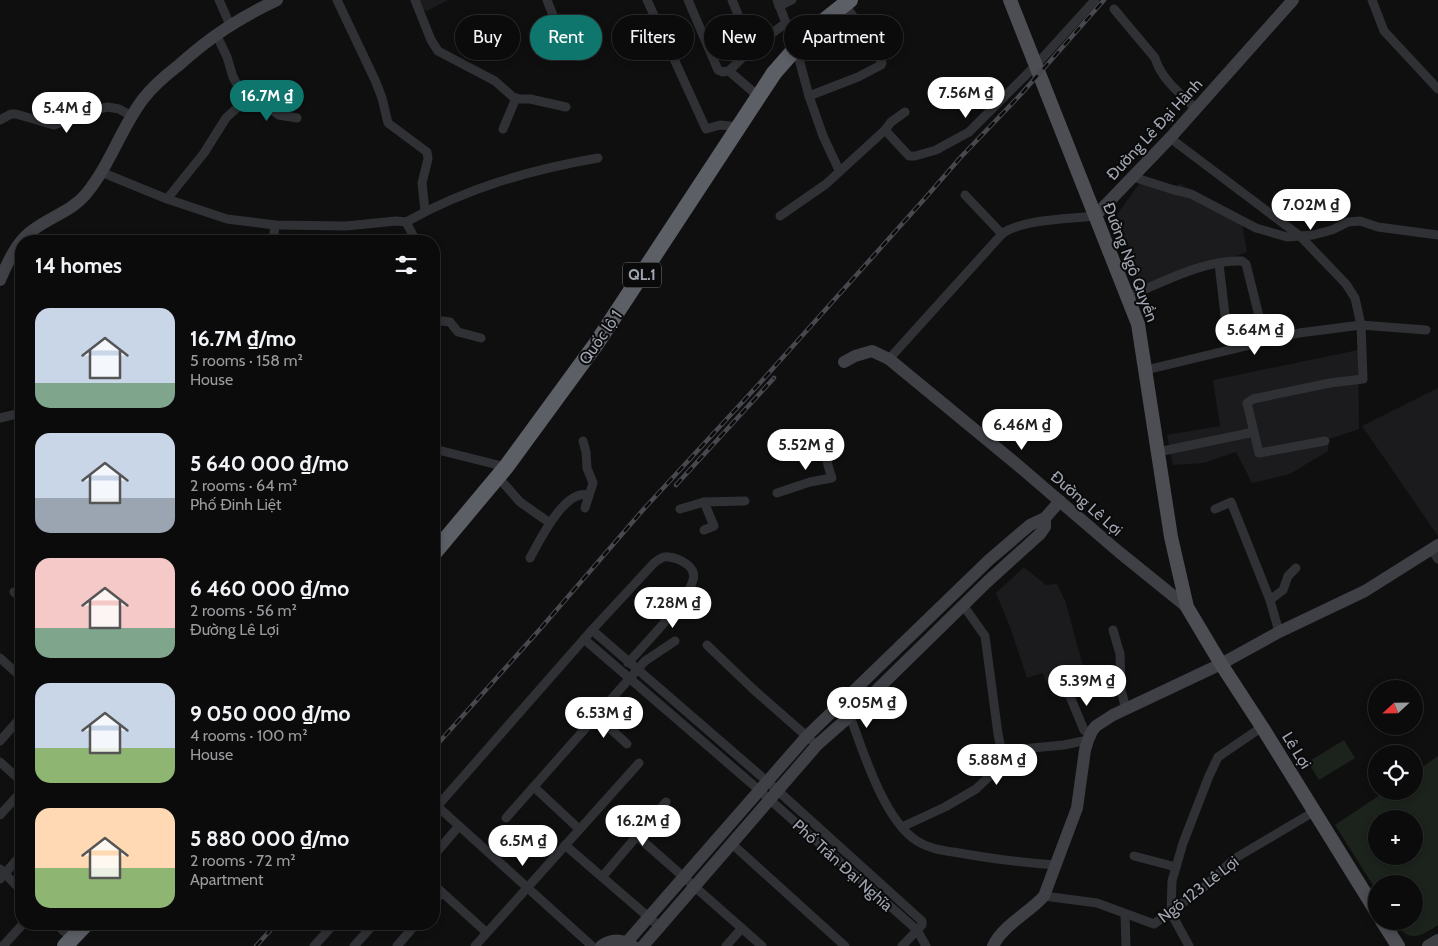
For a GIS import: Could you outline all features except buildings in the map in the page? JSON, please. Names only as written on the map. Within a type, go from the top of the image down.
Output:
[{"type":"highway","name":"Quốc lộ 1","points":[[828,15],[841,3]]},
{"type":"highway","name":"Quốc lộ 1","points":[[440,546],[502,472],[596,344],[758,96],[785,60]]},
{"type":"highway","points":[[68,942],[80,930]]},
{"type":"main road","name":"Đường Ngô Quyền","points":[[1010,0],[1138,324],[1171,537],[1188,607]]},
{"type":"main road","name":"Lê Lợi","points":[[1188,607],[1221,664],[1368,898]]},
{"type":"main road","points":[[1388,930],[1398,946]]},
{"type":"street","points":[[219,0],[230,25]]},
{"type":"street","points":[[27,235],[85,195],[101,172],[132,116],[143,99],[156,85],[216,34],[277,0]]},
{"type":"street","points":[[337,0],[375,80],[388,123],[427,152],[428,159],[422,183],[426,211]]},
{"type":"street","points":[[416,0],[431,40],[438,51],[495,81],[516,98],[530,99],[566,108]]},
{"type":"street","points":[[546,0],[553,15]]},
{"type":"street","points":[[647,0],[706,128],[720,125],[739,127]]},
{"type":"street","points":[[688,0],[718,70],[723,72],[729,71],[740,60]]},
{"type":"street","points":[[732,0],[738,15]]},
{"type":"street","points":[[784,18],[778,3],[792,0]]},
{"type":"street","points":[[885,130],[909,156],[936,150],[969,132],[1036,65],[1095,0]]},
{"type":"street","name":"Đường Lê Đại Hành","points":[[1095,216],[1170,138],[1293,0]]},
{"type":"street","points":[[1372,0],[1384,31],[1438,89]]},
{"type":"street","points":[[808,96],[858,77],[882,63],[870,39],[841,3]]},
{"type":"street","points":[[1114,9],[1154,58],[1161,72],[1196,109]]},
{"type":"street","points":[[167,199],[204,153],[226,118],[240,105],[242,96],[216,34]]},
{"type":"street","points":[[799,60],[808,96],[823,136],[839,170]]},
{"type":"street","points":[[729,71],[758,96]]},
{"type":"street","points":[[242,96],[253,98],[279,115],[297,118]]},
{"type":"street","points":[[503,130],[516,98]]},
{"type":"street","points":[[0,120],[11,114],[16,114],[54,125],[94,110],[108,107],[119,109],[132,116]]},
{"type":"street","points":[[780,216],[826,184],[839,170],[885,130],[891,122],[905,112]]},
{"type":"street","points":[[1170,138],[1300,236],[1349,288],[1356,303],[1361,325],[1363,379],[1330,383],[1253,399],[1247,403],[1259,453],[1325,441]]},
{"type":"street","points":[[101,172],[167,199],[227,219],[275,225],[346,226],[406,222],[475,189],[560,164],[598,158]]},
{"type":"street","points":[[1133,177],[1191,194],[1256,228],[1287,237],[1313,235],[1332,230],[1348,222],[1360,221],[1378,227],[1438,234]]},
{"type":"street","points":[[965,195],[1002,234]]},
{"type":"street","points":[[889,359],[1002,234],[1010,228],[1023,224],[1095,216]]},
{"type":"street","points":[[406,222],[413,235]]},
{"type":"street","points":[[274,235],[275,225]]},
{"type":"street","points":[[0,280],[15,249]]},
{"type":"street","points":[[1127,297],[1200,268],[1235,261],[1245,262],[1260,316]]},
{"type":"street","points":[[1218,264],[1225,315]]},
{"type":"street","points":[[440,321],[450,322],[458,332],[481,338]]},
{"type":"street","points":[[1146,370],[1299,333],[1361,325],[1426,330]]},
{"type":"street","name":"Đường Lê Lợi","points":[[844,362],[855,356],[872,351],[889,359],[1119,552],[1188,607]]},
{"type":"street","points":[[0,418],[15,414]]},
{"type":"street","points":[[1158,452],[1254,432]]},
{"type":"street","points":[[776,493],[810,482],[832,478],[827,466],[827,454],[822,440]]},
{"type":"street","points":[[583,441],[587,468],[593,483],[585,508]]},
{"type":"street","points":[[440,451],[502,472],[520,502],[550,522]]},
{"type":"street","points":[[530,558],[550,522],[568,503],[582,495],[588,495]]},
{"type":"street","points":[[680,508],[704,502],[745,501]]},
{"type":"street","points":[[601,946],[614,940],[630,944],[649,918],[720,834],[808,736],[990,560],[1030,526],[1045,518],[1060,501]]},
{"type":"street","points":[[704,502],[714,526],[704,530]]},
{"type":"street","points":[[1215,509],[1231,502],[1270,600],[1280,632]]},
{"type":"street","points":[[643,946],[817,745],[1040,534],[1045,528],[1045,518]]},
{"type":"street","points":[[994,946],[1002,934],[1038,904],[1044,896],[1077,808],[1089,737],[1102,721],[1221,664],[1280,632],[1365,591],[1436,551]]},
{"type":"street","points":[[440,803],[592,630],[654,563],[662,557],[668,557],[685,563],[693,570],[694,580],[686,595],[628,663]]},
{"type":"street","points":[[990,560],[1000,570]]},
{"type":"street","points":[[1270,600],[1282,590],[1291,573],[1296,568]]},
{"type":"street","points":[[964,606],[985,636],[1003,759]]},
{"type":"street","points":[[930,618],[940,628]]},
{"type":"street","points":[[592,630],[718,740],[773,795]]},
{"type":"street","points":[[1113,630],[1120,654],[1121,690],[1126,709]]},
{"type":"street","points":[[584,639],[710,749],[763,786]]},
{"type":"street","points":[[506,818],[637,670],[649,658],[676,641]]},
{"type":"street","points":[[707,645],[753,689],[817,745]]},
{"type":"street","points":[[0,658],[15,672]]},
{"type":"street","points":[[1068,694],[1089,737]]},
{"type":"street","points":[[847,699],[881,796],[902,827],[916,840],[926,846],[991,858],[1055,865]]},
{"type":"street","points":[[597,716],[627,744]]},
{"type":"street","points":[[0,741],[15,724]]},
{"type":"street","points":[[1188,946],[1171,913],[1172,881],[1176,867],[1201,796],[1218,758],[1262,727]]},
{"type":"street","points":[[902,827],[971,793],[991,776],[1003,759],[1010,753],[1022,749],[1064,745],[1089,737]]},
{"type":"street","points":[[710,749],[718,740]]},
{"type":"street","points":[[0,762],[15,776]]},
{"type":"street","points":[[475,946],[639,763]]},
{"type":"street","points":[[534,786],[579,829]]},
{"type":"street","name":"Phố Trần Đại Nghĩa","points":[[773,795],[922,921],[922,925],[917,930]]},
{"type":"street","name":"Phố Trần Đại Nghĩa","points":[[773,795],[917,930],[926,946]]},
{"type":"street","points":[[0,815],[15,799]]},
{"type":"street","points":[[602,877],[666,802]]},
{"type":"street","points":[[440,811],[527,886],[592,946]]},
{"type":"street","name":"Ngõ 123 Lê Lợi","points":[[1044,896],[1097,903],[1154,924],[1171,913],[1234,859],[1315,811]]},
{"type":"street","points":[[440,848],[459,826]]},
{"type":"street","points":[[720,834],[845,946]]},
{"type":"street","points":[[637,836],[762,946]]},
{"type":"street","points":[[565,845],[660,927]]},
{"type":"street","points":[[1134,856],[1176,867]]},
{"type":"street","points":[[15,861],[2,874],[15,885]]},
{"type":"street","points":[[440,894],[442,892],[486,932]]},
{"type":"street","points":[[1125,914],[1126,946]]},
{"type":"street","points":[[726,946],[742,928]]},
{"type":"street","points":[[3,946],[17,930]]},
{"type":"street","points":[[60,930],[68,942]]},
{"type":"street","points":[[314,946],[329,930]]},
{"type":"street","points":[[354,946],[369,930]]},
{"type":"street","points":[[397,946],[411,930]]},
{"type":"street","points":[[902,946],[917,930]]},
{"type":"street","points":[[1428,946],[1438,940]]},
{"type":"shaded area","points":[[418,0],[448,0],[427,11],[422,9]]},
{"type":"shaded area","points":[[1144,177],[1175,187],[1180,184],[1241,218],[1247,252],[1136,293],[1125,239],[1111,223]]},
{"type":"shaded area","points":[[1358,350],[1359,429],[1329,439],[1328,451],[1290,474],[1252,483],[1236,452],[1203,463],[1173,465],[1167,435],[1220,426],[1213,380]]},
{"type":"shaded area","points":[[1438,388],[1438,536],[1362,426]]},
{"type":"shaded area","points":[[1024,567],[1046,585],[1057,584],[1066,603],[1084,670],[1046,682],[1043,673],[1027,678],[1010,627],[996,593]]},
{"type":"shaded area","points":[[1344,740],[1355,758],[1319,780],[1308,762]]},
{"type":"shaded area","points":[[1438,756],[1438,925],[1417,936],[1407,935],[1402,931],[1423,930],[1423,875],[1368,875],[1368,877],[1335,825],[1372,800],[1423,800],[1423,767]]},
{"type":"railway","points":[[440,741],[642,511],[759,384],[960,158],[1022,93],[1104,0]]},
{"type":"railway","points":[[676,485],[774,378]]},
{"type":"railway","points":[[256,946],[271,930]]}]
